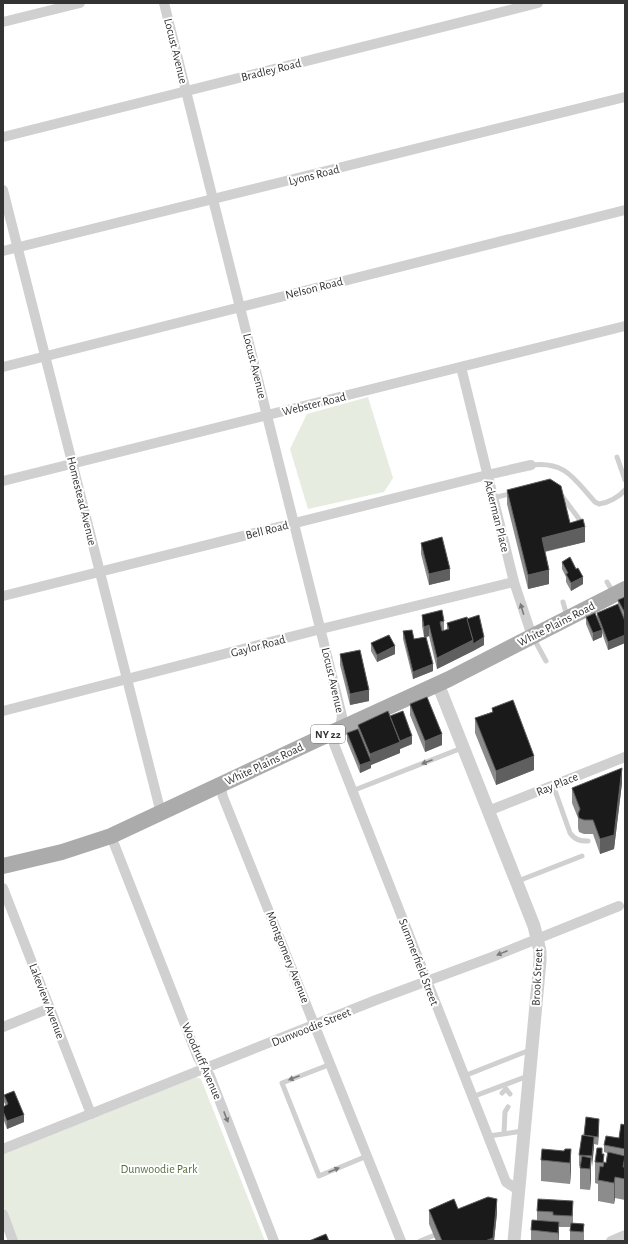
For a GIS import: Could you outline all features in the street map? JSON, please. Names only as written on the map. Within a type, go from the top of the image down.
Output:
[{"type":"main road","name":"White Plains Road","points":[[3,866],[62,852],[111,836],[340,728],[438,684],[567,618],[615,588]]},
{"type":"street","points":[[3,22],[80,3]]},
{"type":"street","name":"Locust Avenue","points":[[164,3],[342,716],[340,728]]},
{"type":"street","name":"Bradley Road","points":[[3,137],[538,3]]},
{"type":"street","name":"Lyons Road","points":[[3,251],[625,97]]},
{"type":"street","name":"Homestead Avenue","points":[[3,190],[161,813]]},
{"type":"street","name":"Nelson Road","points":[[3,367],[625,210]]},
{"type":"street","name":"Webster Road","points":[[3,482],[625,326]]},
{"type":"street","name":"Ackerman Place","points":[[461,367],[514,582],[532,636]]},
{"type":"street","name":"Bell Road","points":[[3,596],[531,465]]},
{"type":"street","name":"Gaylor Road","points":[[3,711],[514,582]]},
{"type":"street","name":"Brook Street","points":[[438,684],[538,938],[540,951],[514,1241]]},
{"type":"street","name":"Summerfield Street","points":[[340,728],[334,744],[352,791],[506,1182],[518,1190]]},
{"type":"street","name":"Ray Place","points":[[488,811],[625,757]]},
{"type":"street","name":"Montgomery Avenue","points":[[220,785],[223,797],[331,1064],[400,1241]]},
{"type":"street","name":"Woodruff Avenue","points":[[111,836],[198,1058],[210,1076],[274,1241]]},
{"type":"street","name":"Lakeview Avenue","points":[[3,888],[91,1114]]},
{"type":"street","name":"Dunwoodie Street","points":[[3,1149],[205,1068],[492,957],[619,906]]},
{"type":"street","points":[[3,1027],[50,1008]]},
{"type":"street","points":[[3,1214],[13,1241]]},
{"type":"street","points":[[612,1241],[623,1237]]},
{"type":"lane","points":[[617,458],[625,480]]},
{"type":"lane","points":[[531,465],[542,464],[560,467],[568,473],[595,502],[599,504],[610,501],[622,494],[625,490]]},
{"type":"lane","points":[[553,490],[562,496],[579,519]]},
{"type":"lane","points":[[493,498],[521,491]]},
{"type":"lane","points":[[563,602],[567,618]]},
{"type":"lane","name":"Ackerman Place","points":[[532,636],[546,661]]},
{"type":"lane","points":[[352,791],[463,748]]},
{"type":"lane","points":[[552,786],[570,833],[578,840],[588,841]]},
{"type":"lane","points":[[516,882],[582,856]]},
{"type":"lane","points":[[464,1076],[532,1050]]},
{"type":"lane","points":[[331,1064],[282,1083],[319,1176],[367,1156]]},
{"type":"lane","points":[[472,1097],[529,1075]]},
{"type":"lane","points":[[506,1083],[504,1091],[510,1094]]},
{"type":"lane","points":[[501,1106],[505,1112]]},
{"type":"lane","points":[[504,1133],[505,1112],[508,1107]]},
{"type":"lane","points":[[488,1136],[524,1131]]},
{"type":"lane","points":[[420,1241],[435,1235]]},
{"type":"green space","points":[[368,397],[393,478],[384,492],[308,509],[290,449],[307,414]]},
{"type":"green space","name":"Dunwoodie Park","points":[[196,1077],[201,1079],[265,1241],[17,1241],[3,1205],[3,1154]]},
{"type":"building","points":[[550,479],[561,486],[570,523],[583,519],[585,527],[542,538],[549,570],[528,575],[507,490]]},
{"type":"building","points":[[442,537],[450,569],[429,574],[421,543]]},
{"type":"building","points":[[570,557],[576,569],[578,568],[583,577],[571,583],[562,562]]},
{"type":"building","points":[[625,597],[625,613],[618,600]]},
{"type":"building","points":[[618,604],[625,621],[625,635],[608,642],[597,613]]},
{"type":"building","points":[[442,610],[444,621],[440,622],[442,631],[449,629],[447,623],[467,617],[473,640],[437,658],[429,625],[424,627],[422,615]]},
{"type":"building","points":[[595,613],[602,630],[593,633],[586,617]]},
{"type":"building","points":[[479,615],[484,637],[473,644],[467,619]]},
{"type":"building","points":[[412,630],[414,639],[426,637],[433,664],[413,672],[403,631]]},
{"type":"building","points":[[389,635],[395,646],[377,655],[371,643]]},
{"type":"building","points":[[360,650],[369,690],[350,694],[340,654]]},
{"type":"building","points":[[427,697],[442,734],[425,741],[410,704]]},
{"type":"building","points":[[513,700],[534,756],[496,771],[475,718],[493,712],[492,708]]},
{"type":"building","points":[[388,711],[400,742],[370,754],[358,725]]},
{"type":"building","points":[[403,711],[412,736],[400,741],[390,716]]},
{"type":"building","points":[[358,729],[371,761],[360,765],[347,733]]},
{"type":"building","points":[[622,768],[614,835],[600,839],[593,820],[584,820],[579,818],[578,814],[580,809],[572,788]]},
{"type":"building","points":[[14,1091],[24,1115],[7,1121],[3,1107],[8,1104],[4,1095]]},
{"type":"building","points":[[586,1117],[599,1119],[598,1137],[584,1135]]},
{"type":"building","points":[[621,1124],[625,1125],[625,1149],[604,1145],[606,1136],[619,1138]]},
{"type":"building","points":[[582,1135],[594,1137],[592,1156],[579,1155]]},
{"type":"building","points":[[597,1148],[602,1148],[602,1154],[604,1154],[603,1163],[595,1162]]},
{"type":"building","points":[[542,1149],[564,1151],[565,1149],[571,1149],[570,1163],[541,1160]]},
{"type":"building","points":[[608,1152],[625,1156],[623,1167],[625,1167],[625,1179],[615,1177],[614,1183],[598,1180],[600,1166],[603,1167],[604,1162],[606,1163]]},
{"type":"building","points":[[582,1156],[591,1158],[590,1169],[580,1168]]},
{"type":"building","points":[[488,1197],[497,1199],[493,1238],[485,1241],[442,1241],[429,1210],[454,1199],[458,1209]]},
{"type":"building","points":[[538,1199],[573,1201],[572,1216],[553,1215],[553,1212],[537,1211]]},
{"type":"building","points":[[532,1220],[559,1222],[558,1233],[531,1230]]},
{"type":"building","points":[[571,1223],[584,1224],[583,1232],[570,1231]]},
{"type":"building","points":[[326,1234],[329,1241],[309,1241]]}]
